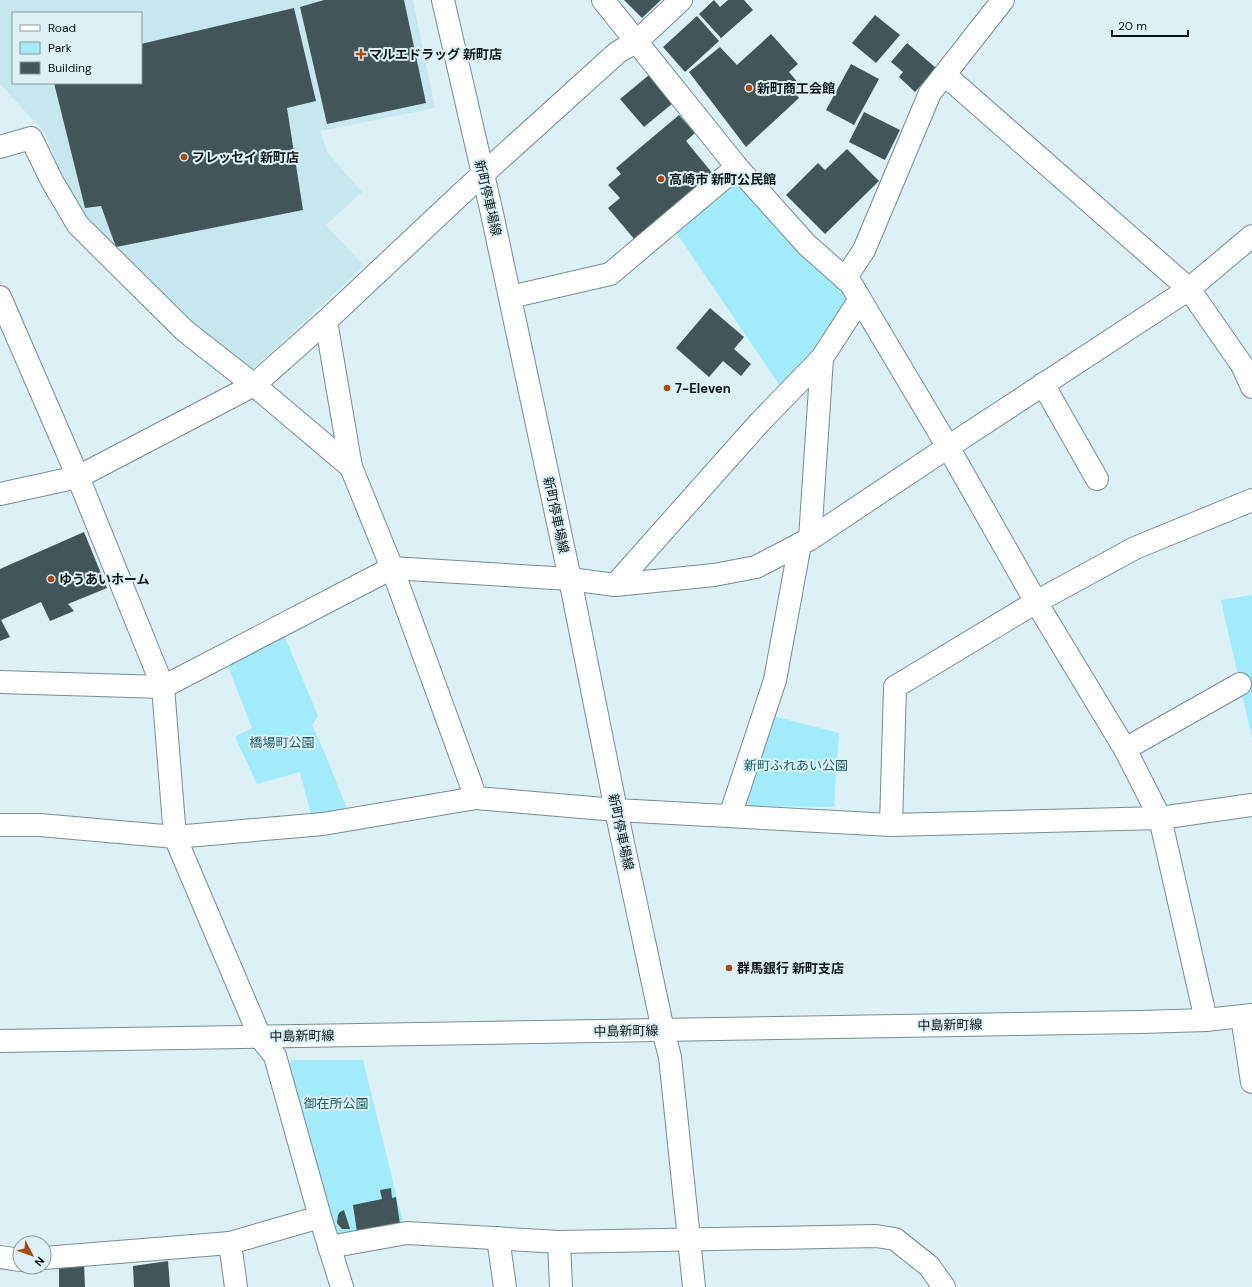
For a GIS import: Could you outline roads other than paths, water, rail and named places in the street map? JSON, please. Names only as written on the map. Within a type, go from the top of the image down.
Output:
[{"type":"street","name":"新町停車場線","points":[[443,0],[510,297],[570,579],[616,810],[670,1057],[694,1287]]},
{"type":"street","points":[[603,0],[737,167],[807,245],[850,284],[948,447],[1036,602],[1125,749],[1160,818],[1206,1020]]},
{"type":"street","points":[[0,494],[78,477],[254,384],[326,321],[483,174],[618,52],[636,42],[681,0]]},
{"type":"street","points":[[845,279],[864,250],[930,93],[1003,0]]},
{"type":"street","points":[[945,75],[1189,289],[1242,365],[1252,387]]},
{"type":"street","points":[[0,147],[31,138],[52,181],[78,225],[185,331],[254,384],[351,467]]},
{"type":"street","points":[[510,297],[610,274],[737,167]]},
{"type":"street","points":[[0,682],[163,687],[392,568],[570,579],[615,585],[714,575],[756,567],[805,542],[1189,289],[1252,236]]},
{"type":"street","points":[[0,297],[78,477],[163,687],[175,837],[260,1037],[275,1056],[320,1217],[342,1287]]},
{"type":"street","points":[[615,585],[759,423],[822,358],[860,300]]},
{"type":"street","points":[[326,321],[351,467],[392,568],[476,798]]},
{"type":"street","points":[[730,816],[775,680],[805,542],[822,358]]},
{"type":"street","points":[[1043,384],[1097,479]]},
{"type":"street","points":[[891,825],[895,687],[1036,602],[1136,548],[1252,500]]},
{"type":"street","points":[[1125,749],[1240,684]]},
{"type":"street","points":[[0,825],[40,825],[175,837],[323,824],[476,798],[616,810],[891,825],[1160,818],[1252,805]]},
{"type":"street","points":[[1247,1016],[1252,1082]]},
{"type":"street","name":"中島新町線","points":[[0,1041],[1206,1020],[1247,1016]]},
{"type":"street","points":[[52,1257],[230,1243],[320,1217]]},
{"type":"street","points":[[329,1247],[407,1233],[559,1242],[876,1236],[895,1238],[929,1266],[944,1287]]},
{"type":"street","points":[[498,1238],[505,1287]]},
{"type":"street","points":[[559,1242],[561,1287]]},
{"type":"street","points":[[230,1243],[236,1287]]},
{"type":"street","points":[[0,1257],[12,1259]]},
{"type":"place","name":"マルエドラッグ 新町店","points":[[361,54]]},
{"type":"place","name":"新町商工会館","points":[[749,88]]},
{"type":"place","name":"フレッセイ 新町店","points":[[184,157]]},
{"type":"place","name":"高崎市 新町公民館","points":[[661,179]]},
{"type":"place","name":"7-Eleven","points":[[667,388]]},
{"type":"place","name":"ゆうあいホーム","points":[[51,579]]},
{"type":"place","name":"群馬銀行 新町支店","points":[[729,968]]},
{"type":"park label","name":"橋場町公園","points":[[282,742]]},
{"type":"park label","name":"新町ふれあい公園","points":[[796,765]]},
{"type":"park label","name":"御在所公園","points":[[336,1103]]}]
